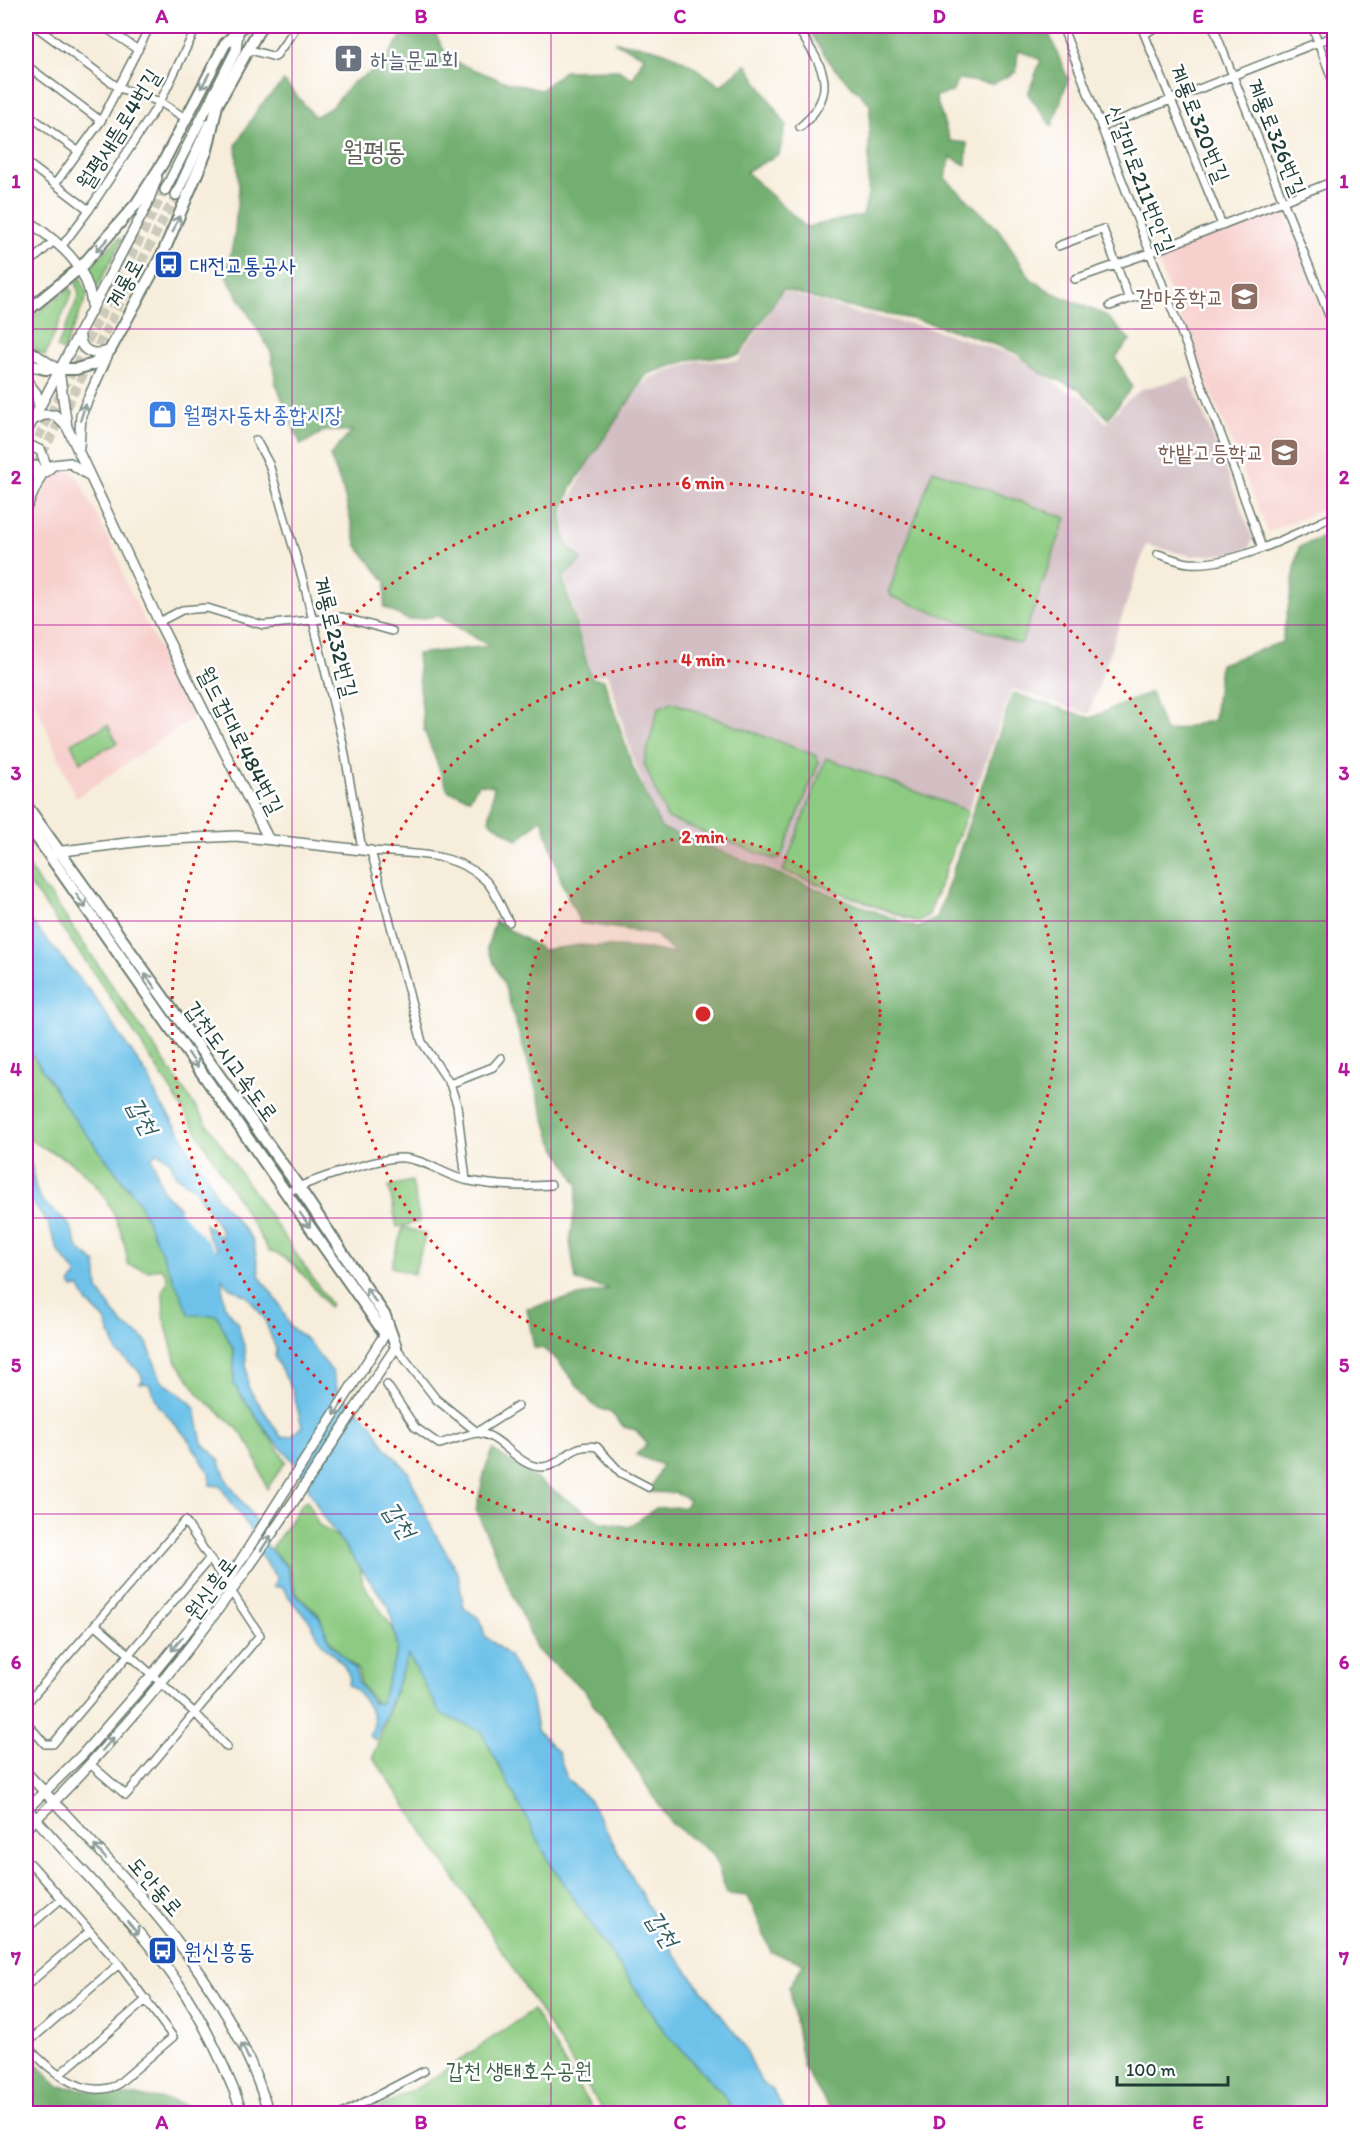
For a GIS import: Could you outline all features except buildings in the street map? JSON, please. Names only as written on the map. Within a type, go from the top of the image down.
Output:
[{"type":"main road","points":[[217,105],[261,26]]},
{"type":"main road","name":"계룡로","points":[[26,312],[81,267],[137,203],[164,161],[225,44],[240,29]]},
{"type":"main road","name":"계룡로","points":[[26,364],[58,370],[85,367],[102,359],[163,253],[207,150],[217,105]]},
{"type":"main road","name":"갑천도시고속도로","points":[[26,805],[52,852],[385,1334]]},
{"type":"main road","name":"갑천도시고속도로","points":[[26,822],[52,852],[298,1186],[385,1316],[396,1347]]},
{"type":"street","points":[[35,26],[119,88],[160,102],[185,117]]},
{"type":"street","points":[[103,26],[138,50]]},
{"type":"street","points":[[55,184],[100,122],[150,26]]},
{"type":"street","name":"월평새뜸로4번길","points":[[26,266],[58,243],[89,210],[160,102],[197,26]]},
{"type":"street","points":[[247,49],[275,57],[297,26]]},
{"type":"street","points":[[796,26],[824,71],[824,88],[819,105],[800,127]]},
{"type":"street","name":"신갈마로211번안길","points":[[1062,26],[1262,548]]},
{"type":"street","name":"계룡로320번길","points":[[1141,26],[1222,225]]},
{"type":"street","points":[[1145,34],[1157,26]]},
{"type":"street","points":[[1176,26],[1182,26]]},
{"type":"street","name":"계룡로326번길","points":[[1213,26],[1335,328]]},
{"type":"street","points":[[1312,26],[1335,84]]},
{"type":"street","points":[[165,190],[236,50],[240,29]]},
{"type":"street","points":[[1102,127],[1335,36]]},
{"type":"street","points":[[26,65],[100,122]]},
{"type":"street","points":[[176,195],[217,105]]},
{"type":"street","points":[[26,113],[79,152]]},
{"type":"street","points":[[26,433],[82,323],[146,207],[164,161]]},
{"type":"street","points":[[26,162],[89,210]]},
{"type":"street","points":[[1075,279],[1150,253],[1335,181]]},
{"type":"street","points":[[26,219],[58,243],[81,267],[89,285],[92,305]]},
{"type":"street","points":[[1058,246],[1103,229],[1129,299]]},
{"type":"street","points":[[1110,306],[1146,294],[1149,303]]},
{"type":"street","points":[[79,452],[81,415],[106,352],[91,354],[83,348],[80,339],[82,323]]},
{"type":"street","points":[[26,348],[58,370]]},
{"type":"street","name":"월드컵대로484번길","points":[[52,852],[195,837],[268,838],[159,622],[79,452],[68,427],[58,370]]},
{"type":"street","points":[[26,380],[36,393],[39,406]]},
{"type":"street","points":[[33,420],[44,415],[55,415],[68,427]]},
{"type":"street","name":"계룡로232번길","points":[[256,440],[269,464],[282,503],[326,671],[367,850],[422,1042],[450,1084],[457,1105],[466,1180]]},
{"type":"street","points":[[26,448],[33,447],[41,451],[46,465],[43,476],[26,508]]},
{"type":"street","points":[[43,476],[53,465],[70,463],[92,477]]},
{"type":"street","points":[[26,485],[36,466]]},
{"type":"street","points":[[1158,554],[1190,563],[1217,561],[1262,548],[1335,516]]},
{"type":"street","points":[[159,622],[182,610],[207,608],[263,625],[342,617],[392,631]]},
{"type":"street","points":[[268,838],[443,857],[457,862],[486,882],[509,922]]},
{"type":"street","points":[[450,1084],[492,1067],[501,1058]]},
{"type":"street","points":[[286,1192],[298,1186],[360,1167],[403,1158],[425,1163],[466,1180],[520,1187],[551,1185]]},
{"type":"street","points":[[385,1334],[436,1399],[477,1432],[494,1438],[531,1465],[542,1467],[550,1465],[578,1447],[597,1447],[621,1473],[648,1487]]},
{"type":"street","name":"원신흥로","points":[[26,1809],[45,1793],[152,1675],[227,1582],[385,1334]]},
{"type":"street","name":"원신흥로","points":[[26,1828],[54,1803],[162,1683],[234,1592],[396,1347]]},
{"type":"street","points":[[387,1385],[415,1427],[439,1444],[477,1432],[518,1406]]},
{"type":"street","points":[[26,1704],[185,1521],[234,1592],[260,1635],[126,1795],[90,1764]]},
{"type":"street","points":[[26,1722],[45,1744],[53,1744],[210,1558]]},
{"type":"street","points":[[95,1624],[196,1714],[227,1747]]},
{"type":"street","name":"도안동로","points":[[26,1772],[188,1954],[227,2014],[268,2110]]},
{"type":"street","name":"도안동로","points":[[26,1809],[127,1920],[176,1982],[216,2049],[243,2114]]},
{"type":"street","points":[[28,1866],[119,1964],[173,2037],[117,2085],[107,2089],[74,2083],[59,2075],[26,2045],[119,1964]]},
{"type":"street","points":[[26,1929],[61,1899]]},
{"type":"street","points":[[26,1986],[90,1931]]},
{"type":"street","points":[[59,2075],[147,1999]]},
{"type":"street","points":[[342,2114],[424,2071]]},
{"type":"shaded area","points":[[1282,205],[1334,338],[1334,505],[1268,532],[1155,256]]},
{"type":"shaded area","points":[[783,291],[856,313],[926,327],[1016,356],[1066,391],[1083,397],[1106,423],[1126,401],[1142,389],[1189,377],[1253,538],[1249,548],[1225,554],[1192,556],[1146,545],[1089,714],[1012,689],[930,916],[918,924],[660,827],[633,759],[608,673],[592,677],[565,578],[583,558],[567,543],[564,513],[611,414],[651,377],[697,361],[738,361]]},
{"type":"shaded area","points":[[59,470],[72,472],[79,479],[120,563],[125,582],[194,717],[76,798],[26,681],[26,526],[52,475]]},
{"type":"green space","points":[[806,26],[890,26],[899,37],[919,39],[953,26],[1046,26],[1068,79],[1052,127],[1028,94],[1041,60],[1018,50],[1016,72],[993,84],[959,79],[952,92],[935,96],[950,141],[967,143],[966,165],[951,157],[945,178],[998,229],[1031,279],[1051,292],[1105,315],[1130,340],[1116,357],[1132,387],[1108,418],[1079,389],[1041,373],[1016,353],[972,336],[922,321],[830,303],[783,289],[739,355],[693,359],[647,374],[572,486],[562,513],[566,544],[582,559],[563,578],[591,678],[604,680],[632,765],[661,828],[918,928],[937,918],[1013,693],[1090,718],[1151,692],[1165,732],[1214,720],[1220,664],[1282,642],[1299,547],[1334,532],[1334,947],[1328,956],[1334,963],[1334,2113],[832,2113],[803,2066],[789,1987],[804,1963],[771,1952],[748,1896],[727,1894],[714,1855],[671,1823],[585,1691],[537,1650],[476,1510],[485,1470],[493,1450],[599,1521],[629,1527],[656,1508],[685,1507],[689,1500],[676,1493],[649,1492],[662,1465],[636,1455],[647,1444],[636,1430],[624,1427],[611,1413],[594,1406],[556,1359],[542,1348],[534,1348],[527,1308],[609,1289],[576,1281],[570,1242],[578,1185],[551,1139],[504,984],[487,948],[495,921],[543,950],[579,945],[649,949],[675,954],[655,934],[580,923],[562,883],[542,818],[518,840],[489,821],[494,786],[478,784],[470,798],[448,791],[424,730],[417,654],[489,646],[439,616],[408,620],[384,607],[386,582],[357,546],[343,490],[330,456],[352,431],[324,431],[301,445],[276,384],[271,352],[226,276],[234,238],[239,189],[236,145],[259,107],[284,81],[315,117],[332,107],[352,83],[379,68],[401,37],[433,29],[449,60],[506,82],[541,90],[564,71],[618,70],[633,79],[644,56],[614,42],[659,50],[695,67],[720,86],[746,64],[786,125],[779,154],[746,172],[806,227],[863,215],[868,195],[870,104],[833,67]]},
{"type":"green space","points":[[119,238],[122,240],[96,289],[92,290],[87,270]]},
{"type":"green space","points":[[81,278],[87,296],[63,351],[57,348],[79,295],[76,283]]},
{"type":"green space","points":[[70,288],[72,293],[45,356],[26,344],[26,322]]},
{"type":"green space","points":[[933,470],[1066,518],[1021,644],[892,597],[889,591]]},
{"type":"green space","points":[[671,702],[815,755],[819,762],[781,857],[773,859],[667,818],[644,763],[658,708]]},
{"type":"green space","points":[[108,725],[117,743],[80,762],[71,743]]},
{"type":"green space","points":[[826,758],[968,811],[928,915],[918,922],[783,871]]},
{"type":"green space","points":[[26,862],[331,1305],[329,1307],[295,1267],[279,1255],[269,1251],[122,1015],[26,880]]},
{"type":"green space","points":[[26,1045],[71,1114],[137,1199],[152,1228],[217,1315],[234,1351],[234,1385],[286,1461],[267,1489],[252,1449],[238,1429],[200,1396],[175,1359],[164,1318],[163,1290],[168,1280],[165,1272],[160,1268],[149,1271],[128,1265],[117,1222],[93,1182],[70,1162],[26,1137]]},
{"type":"green space","points":[[412,1181],[420,1222],[397,1227],[389,1186]]},
{"type":"green space","points":[[403,1227],[426,1234],[414,1274],[391,1267]]},
{"type":"green space","points":[[307,1500],[318,1524],[340,1539],[361,1568],[362,1582],[393,1629],[398,1648],[381,1703],[376,1704],[361,1684],[358,1670],[337,1650],[327,1635],[319,1615],[296,1593],[289,1567],[271,1550],[300,1506]]},
{"type":"green space","points":[[408,1654],[441,1714],[481,1731],[549,1861],[593,1927],[665,2032],[722,2093],[736,2113],[604,2113],[480,1916],[373,1757]]},
{"type":"green space","name":"갑천 생태호수공원","points":[[533,2010],[594,2113],[369,2113],[426,2083]]},
{"type":"green space","points":[[26,2052],[58,2086],[174,2101],[208,2113],[26,2113]]},
{"type":"water","points":[[26,915],[93,995],[149,1078],[159,1102],[180,1132],[195,1162],[205,1171],[217,1197],[253,1240],[260,1277],[280,1305],[290,1327],[307,1340],[332,1371],[338,1392],[372,1424],[385,1447],[408,1472],[433,1530],[458,1573],[464,1608],[480,1619],[485,1636],[509,1656],[531,1697],[537,1730],[558,1752],[567,1779],[590,1801],[675,1955],[743,2044],[761,2082],[772,2090],[786,2113],[736,2113],[722,2093],[665,2032],[549,1861],[481,1731],[441,1714],[408,1655],[376,1740],[369,1736],[374,1726],[373,1718],[361,1696],[348,1685],[350,1678],[343,1664],[323,1645],[307,1617],[282,1587],[273,1587],[277,1578],[258,1552],[252,1532],[220,1486],[210,1485],[209,1472],[188,1439],[159,1406],[149,1384],[140,1383],[143,1380],[140,1372],[117,1352],[105,1320],[88,1303],[79,1287],[73,1288],[70,1284],[76,1277],[76,1273],[58,1251],[48,1223],[29,1199],[26,1189],[26,1156],[42,1200],[66,1221],[71,1227],[79,1249],[96,1263],[98,1290],[124,1326],[141,1336],[147,1343],[161,1380],[190,1402],[195,1409],[202,1443],[219,1460],[227,1481],[253,1517],[264,1543],[287,1567],[294,1593],[319,1617],[331,1644],[355,1669],[359,1684],[373,1703],[381,1703],[398,1648],[389,1607],[322,1515],[297,1465],[272,1438],[234,1385],[234,1351],[217,1315],[190,1315],[137,1199],[71,1114],[26,1045]],"holes":[[[157,1152],[170,1160],[176,1176],[193,1187],[221,1230],[222,1238],[205,1224],[208,1237],[217,1248],[215,1258],[203,1256],[197,1245],[178,1225],[179,1207],[163,1192],[152,1157]],[[222,1279],[229,1287],[247,1296],[264,1318],[276,1349],[275,1358],[293,1391],[302,1426],[292,1436],[281,1437],[248,1387],[245,1350],[237,1322],[224,1305]]]},
{"type":"waterway","name":"갑천","points":[[166,1206],[224,1270]]},
{"type":"tunnel","points":[[26,462],[165,190]]},
{"type":"tunnel","points":[[36,466],[176,195]]},
{"type":"place","name":"하늘문교회","points":[[349,59]]},
{"type":"place","name":"대전교통공사","points":[[169,265]]},
{"type":"place","name":"갈마중학교","points":[[1245,297]]},
{"type":"place","name":"월평자동차종합시장","points":[[162,414]]},
{"type":"place","name":"한밭고등학교","points":[[1285,452]]},
{"type":"place","name":"원신흥동","points":[[163,1951]]},
{"type":"district","name":"월평동","points":[[374,151]]}]
